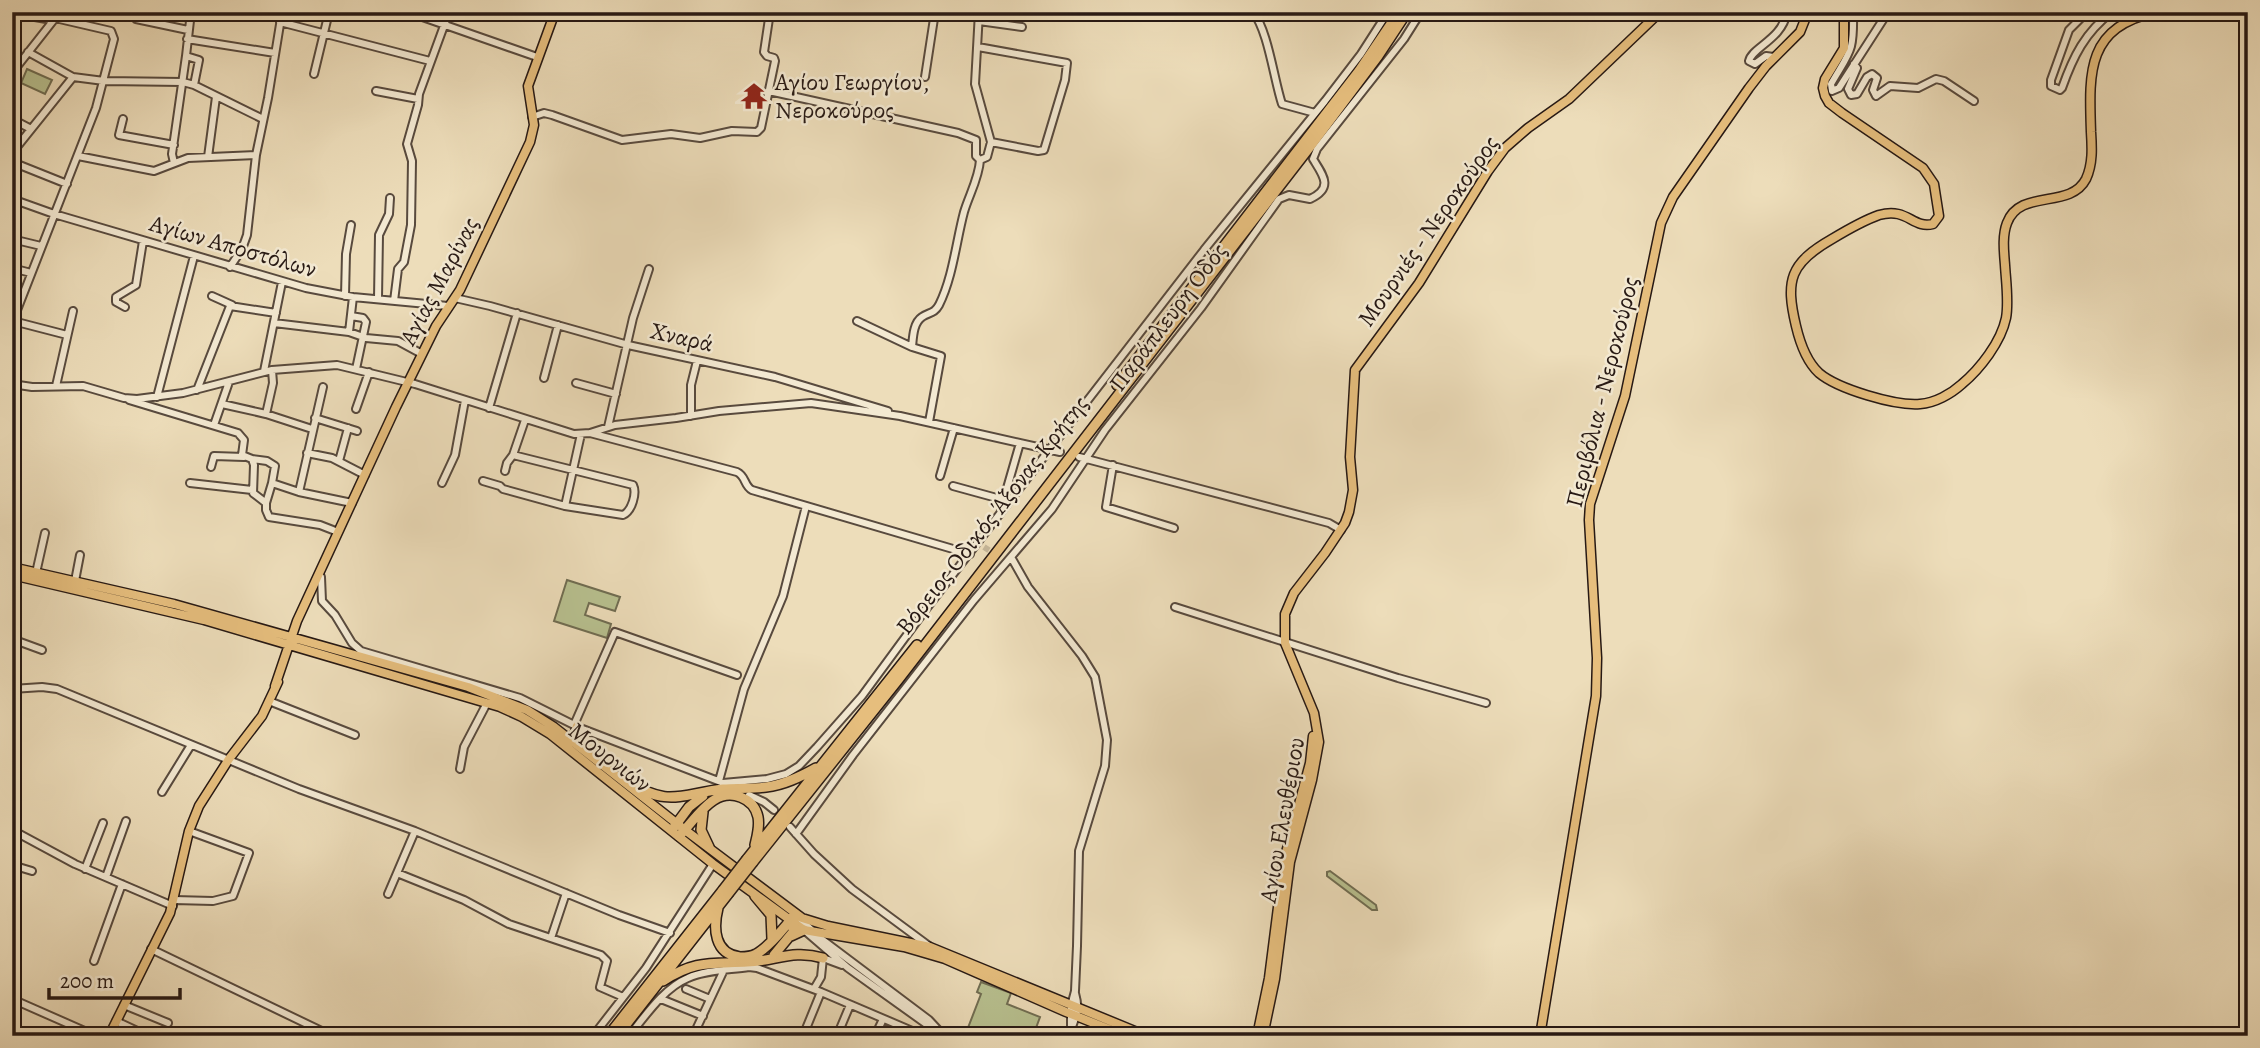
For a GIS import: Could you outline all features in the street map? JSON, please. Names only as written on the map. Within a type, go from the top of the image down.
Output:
[{"type":"highway","name":"Βόρειος Οδικός Άξονας Κρήτης","points":[[750,860],[754,850],[939,617],[1359,71],[1390,13]]},
{"type":"highway","name":"Βόρειος Οδικός Άξονας Κρήτης","points":[[608,1036],[898,680],[1371,65],[1412,17]]},
{"type":"highway","points":[[1308,158],[1309,148]]},
{"type":"highway","points":[[1274,192],[1284,189]]},
{"type":"highway","points":[[625,781],[661,797],[677,798],[774,786],[821,766]]},
{"type":"highway","points":[[678,830],[689,807],[701,796],[711,792]]},
{"type":"highway","points":[[678,830],[715,799],[725,795],[737,796],[750,802],[757,813],[759,827],[754,850]]},
{"type":"highway","points":[[703,810],[701,830],[709,847]]},
{"type":"highway","name":"Βόρειος Οδικός Άξονας Κρήτης","points":[[617,1036],[718,907],[725,892]]},
{"type":"highway","points":[[755,896],[771,915],[772,939]]},
{"type":"highway","points":[[718,907],[715,934],[729,954],[750,956],[759,953],[794,919]]},
{"type":"highway","points":[[770,958],[780,951],[791,936],[794,919]]},
{"type":"highway","points":[[791,936],[808,930]]},
{"type":"highway","points":[[656,986],[691,966],[716,962],[747,962],[797,953],[823,958]]},
{"type":"main road","name":"Αγίας Μαρίνας","points":[[110,1036],[173,903],[189,831],[203,798],[229,759],[250,734],[269,701],[297,625],[338,532],[422,354],[455,298],[530,142],[533,117],[527,90],[555,12]]},
{"type":"main road","name":"Μουρνιές - Νεροκούρος","points":[[1341,530],[1352,499],[1350,437],[1353,375],[1359,363],[1419,283],[1505,148],[1569,99],[1660,12]]},
{"type":"main road","name":"Περιβόλια - Νεροκούρος","points":[[1540,1036],[1596,696],[1597,658],[1590,504],[1628,387],[1664,215],[1673,197],[1744,94],[1774,57],[1800,32],[1808,12]]},
{"type":"main road","points":[[1844,12],[1844,48],[1825,79],[1825,96],[1829,103],[1842,113],[1923,168],[1934,184],[1939,216],[1933,225],[1927,226],[1900,213],[1886,213],[1869,218],[1814,249],[1801,261],[1795,272],[1790,291],[1791,305],[1803,350],[1821,375],[1862,392],[1918,404],[1954,391],[1974,373],[1993,346],[2006,315],[2004,242],[2007,224],[2016,210],[2029,203],[2064,196],[2081,188],[2090,167],[2091,85],[2096,53],[2117,29],[2156,12]]},
{"type":"main road","name":"Αγίου Ελευθέριου","points":[[1263,1036],[1275,979],[1290,862],[1318,754],[1318,731],[1308,695],[1285,643],[1283,626],[1288,602],[1341,530]]},
{"type":"main road","name":"Αγίας Μαρίνας","points":[[297,625],[321,577],[325,562]]},
{"type":"main road","points":[[12,567],[174,604],[292,641],[491,695],[527,710],[572,741],[625,781],[678,830],[709,847],[794,919],[904,944],[1074,1011],[1147,1036]]},
{"type":"main road","points":[[12,575],[277,636],[297,625],[306,645]]},
{"type":"main road","points":[[277,636],[285,658],[306,645]]},
{"type":"main road","name":"Μουρνιών","points":[[306,645],[487,703],[522,717],[678,830],[713,864],[755,896],[808,930]]},
{"type":"main road","name":"Αγίου Ελευθέριου","points":[[1257,1036],[1271,967],[1283,860],[1312,753],[1313,732],[1308,695]]},
{"type":"main road","points":[[572,741],[575,726]]},
{"type":"main road","points":[[808,930],[930,947],[1126,1036]]},
{"type":"street","points":[[174,163],[191,12]]},
{"type":"street","points":[[230,267],[242,249],[247,235],[256,155],[282,12]]},
{"type":"street","points":[[314,74],[329,12]]},
{"type":"street","points":[[408,12],[537,57]]},
{"type":"street","points":[[394,301],[398,270],[404,262],[411,225],[412,161],[407,144],[418,98],[449,12]]},
{"type":"street","points":[[533,117],[548,114],[622,140],[666,135],[700,138],[732,131],[754,132],[761,128],[775,61],[764,52],[770,12]]},
{"type":"street","points":[[925,77],[935,12]]},
{"type":"street","points":[[979,12],[975,84],[990,142],[987,157],[980,160]]},
{"type":"street","points":[[1253,12],[1264,36],[1282,104],[1315,113]]},
{"type":"street","name":"Παράπλευρη Οδός","points":[[796,834],[974,600],[1052,509],[1082,457],[1201,308],[1279,199],[1289,195],[1310,199],[1319,193],[1325,183],[1325,177],[1313,159],[1317,149],[1412,17],[1421,12]]},
{"type":"street","points":[[1774,57],[1766,56],[1755,64],[1749,59],[1774,38],[1785,22],[1787,12]]},
{"type":"street","points":[[1853,12],[1852,46],[1830,84],[1832,91],[1839,88],[1888,12]]},
{"type":"street","points":[[2087,12],[2069,30],[2051,80],[2053,89],[2062,88],[2072,60],[2084,40],[2096,25],[2112,12]]},
{"type":"street","points":[[12,13],[56,17],[113,33],[114,39],[96,108],[13,322],[67,335]]},
{"type":"street","name":"Παράπλευρη Οδός","points":[[723,783],[776,777],[799,766],[862,696],[970,554],[981,545],[1049,450],[1204,250],[1315,113],[1390,13]]},
{"type":"street","points":[[12,73],[56,17]]},
{"type":"street","points":[[136,19],[188,30]]},
{"type":"street","points":[[979,21],[1021,27]]},
{"type":"street","points":[[280,22],[430,61]]},
{"type":"street","points":[[187,39],[275,53]]},
{"type":"street","points":[[978,47],[1065,62],[1068,66],[1044,150],[990,142]]},
{"type":"street","points":[[28,52],[73,77],[104,81],[183,82],[194,85],[263,119]]},
{"type":"street","points":[[186,56],[199,59],[194,85]]},
{"type":"street","points":[[1854,64],[1857,68],[1848,89],[1850,95],[1857,94],[1867,77],[1872,74],[1877,78],[1872,90],[1876,96],[1890,86],[1917,88],[1936,79],[1944,81],[1974,102]]},
{"type":"street","points":[[12,153],[73,77]]},
{"type":"street","points":[[769,91],[958,133],[976,140],[976,156],[980,160]]},
{"type":"street","points":[[376,92],[418,98]]},
{"type":"street","points":[[208,157],[216,97]]},
{"type":"street","points":[[12,119],[32,129]]},
{"type":"street","points":[[123,119],[119,135],[174,145]]},
{"type":"street","points":[[78,156],[149,171],[188,158],[256,155]]},
{"type":"street","points":[[912,347],[917,323],[922,317],[933,313],[946,287],[964,210],[980,160]]},
{"type":"street","points":[[12,162],[67,184]]},
{"type":"street","points":[[378,299],[379,235],[389,214],[390,198]]},
{"type":"street","name":"Αγίων Αποστόλων","points":[[12,199],[54,215],[282,282],[345,296],[448,306]]},
{"type":"street","points":[[345,296],[346,254],[351,225]]},
{"type":"street","points":[[12,239],[41,246]]},
{"type":"street","points":[[125,307],[116,300],[118,294],[136,285],[144,241]]},
{"type":"street","points":[[157,397],[194,256]]},
{"type":"street","points":[[12,268],[31,273]]},
{"type":"street","points":[[608,427],[637,304],[649,269]]},
{"type":"street","points":[[266,414],[272,383],[268,370],[282,282]]},
{"type":"street","points":[[212,296],[232,305],[276,313]]},
{"type":"street","points":[[349,332],[353,297]]},
{"type":"street","name":"Χναρά","points":[[455,298],[628,345],[775,377],[900,416]]},
{"type":"street","points":[[197,390],[232,305]]},
{"type":"street","points":[[56,386],[73,311]]},
{"type":"street","points":[[489,408],[517,313]]},
{"type":"street","points":[[351,316],[366,320],[356,369]]},
{"type":"street","points":[[857,321],[912,347],[941,356],[929,422]]},
{"type":"street","points":[[274,323],[398,341],[422,354]]},
{"type":"street","points":[[544,378],[558,325]]},
{"type":"street","points":[[691,416],[691,385],[697,360]]},
{"type":"street","points":[[124,398],[157,397],[197,390],[268,370],[337,365],[369,372],[581,435],[565,506]]},
{"type":"street","points":[[356,409],[369,372]]},
{"type":"street","points":[[214,425],[229,382]]},
{"type":"street","points":[[576,383],[616,394]]},
{"type":"street","points":[[12,384],[32,387],[87,387],[214,425],[242,435],[244,440],[241,454],[244,457]]},
{"type":"street","points":[[299,492],[323,387]]},
{"type":"street","points":[[442,483],[455,455],[465,400]]},
{"type":"street","name":"Χναρά","points":[[581,435],[608,427],[799,403],[900,416],[1060,452]]},
{"type":"street","points":[[222,404],[266,414],[312,429]]},
{"type":"street","points":[[315,418],[357,431]]},
{"type":"street","points":[[505,471],[525,420]]},
{"type":"street","points":[[339,461],[348,428]]},
{"type":"street","points":[[940,475],[954,428]]},
{"type":"street","points":[[590,433],[737,472],[742,475],[749,488],[970,554]]},
{"type":"street","points":[[1000,515],[1020,443]]},
{"type":"street","points":[[307,453],[339,461],[365,475]]},
{"type":"street","points":[[483,481],[565,506],[623,515],[629,512],[635,493],[633,485],[513,455]]},
{"type":"street","points":[[211,467],[216,456],[257,458],[273,464],[275,468],[266,503],[267,514],[273,518],[338,532]]},
{"type":"street","points":[[1082,457],[1329,523],[1341,530]]},
{"type":"street","points":[[252,459],[252,490],[256,497],[266,503]]},
{"type":"street","points":[[1113,465],[1106,507],[1174,528]]},
{"type":"street","points":[[190,483],[252,490]]},
{"type":"street","points":[[272,483],[299,492],[352,503]]},
{"type":"street","points":[[953,486],[1004,500]]},
{"type":"street","points":[[321,577],[322,601],[335,615],[352,643],[361,651],[520,698],[575,726],[723,783],[744,689],[783,596],[806,506]]},
{"type":"street","points":[[36,573],[46,533]]},
{"type":"street","points":[[75,581],[80,555]]},
{"type":"street","points":[[999,557],[1008,560],[1089,666],[1099,693],[1107,740],[1105,766],[1079,851],[1074,1011],[1070,1032]]},
{"type":"street","points":[[1175,607],[1443,692],[1486,703]]},
{"type":"street","points":[[575,726],[615,632],[737,675]]},
{"type":"street","points":[[12,639],[42,650]]},
{"type":"street","points":[[12,689],[42,687],[57,690],[299,789],[415,831],[670,933]]},
{"type":"street","points":[[269,701],[355,735]]},
{"type":"street","points":[[460,769],[464,747],[487,703]]},
{"type":"street","points":[[162,792],[191,745]]},
{"type":"street","points":[[749,795],[774,810]]},
{"type":"street","points":[[106,877],[126,821]]},
{"type":"street","points":[[85,869],[103,823]]},
{"type":"street","points":[[790,827],[823,863],[852,889],[930,947]]},
{"type":"street","points":[[12,830],[85,869],[173,903],[213,901],[233,896],[249,853],[189,831]]},
{"type":"street","points":[[388,894],[415,831]]},
{"type":"street","points":[[593,1036],[670,933],[713,864]]},
{"type":"street","points":[[12,865],[32,872]]},
{"type":"street","points":[[397,873],[464,900],[496,919],[596,952],[605,958],[606,964],[600,988],[623,997]]},
{"type":"street","points":[[94,961],[122,884]]},
{"type":"street","points":[[551,938],[566,893]]},
{"type":"street","name":"Μουρνιών","points":[[808,930],[848,968],[942,1035]]},
{"type":"street","name":"Μουρνιών","points":[[808,930],[897,994],[929,1020],[942,1035]]},
{"type":"street","points":[[904,944],[907,930]]},
{"type":"street","points":[[151,949],[332,1036]]},
{"type":"street","points":[[803,1036],[818,990],[823,958],[848,968]]},
{"type":"street","points":[[629,1036],[677,984],[690,977],[748,967],[818,990],[924,1036]]},
{"type":"street","points":[[693,1036],[723,972]]},
{"type":"street","points":[[686,989],[710,999]]},
{"type":"street","points":[[12,999],[96,1036]]},
{"type":"street","points":[[661,999],[703,1016]]},
{"type":"street","points":[[124,1005],[168,1023]]},
{"type":"street","points":[[837,1036],[850,1005]]},
{"type":"street","points":[[876,1036],[883,1019]]},
{"type":"street","points":[[116,1021],[148,1036]]},
{"type":"street","points":[[74,1036],[78,1028]]},
{"type":"green space","points":[[27,69],[52,80],[45,94],[21,83]]},
{"type":"green space","points":[[567,580],[620,597],[615,611],[589,603],[585,615],[611,624],[607,638],[554,621]]},
{"type":"green space","points":[[1330,871],[1376,905],[1377,910],[1372,910],[1327,876]]},
{"type":"green space","points":[[981,982],[1011,993],[1007,1004],[1040,1017],[1033,1036],[973,1036],[966,1033],[981,994],[977,992]]},
{"type":"tunnel","points":[[1392,14],[1411,18]]},
{"type":"tunnel","points":[[984,547],[999,557]]},
{"type":"place","name":"Αγίου Γεωργίου, Νεροκούρος","points":[[754,96]]}]
